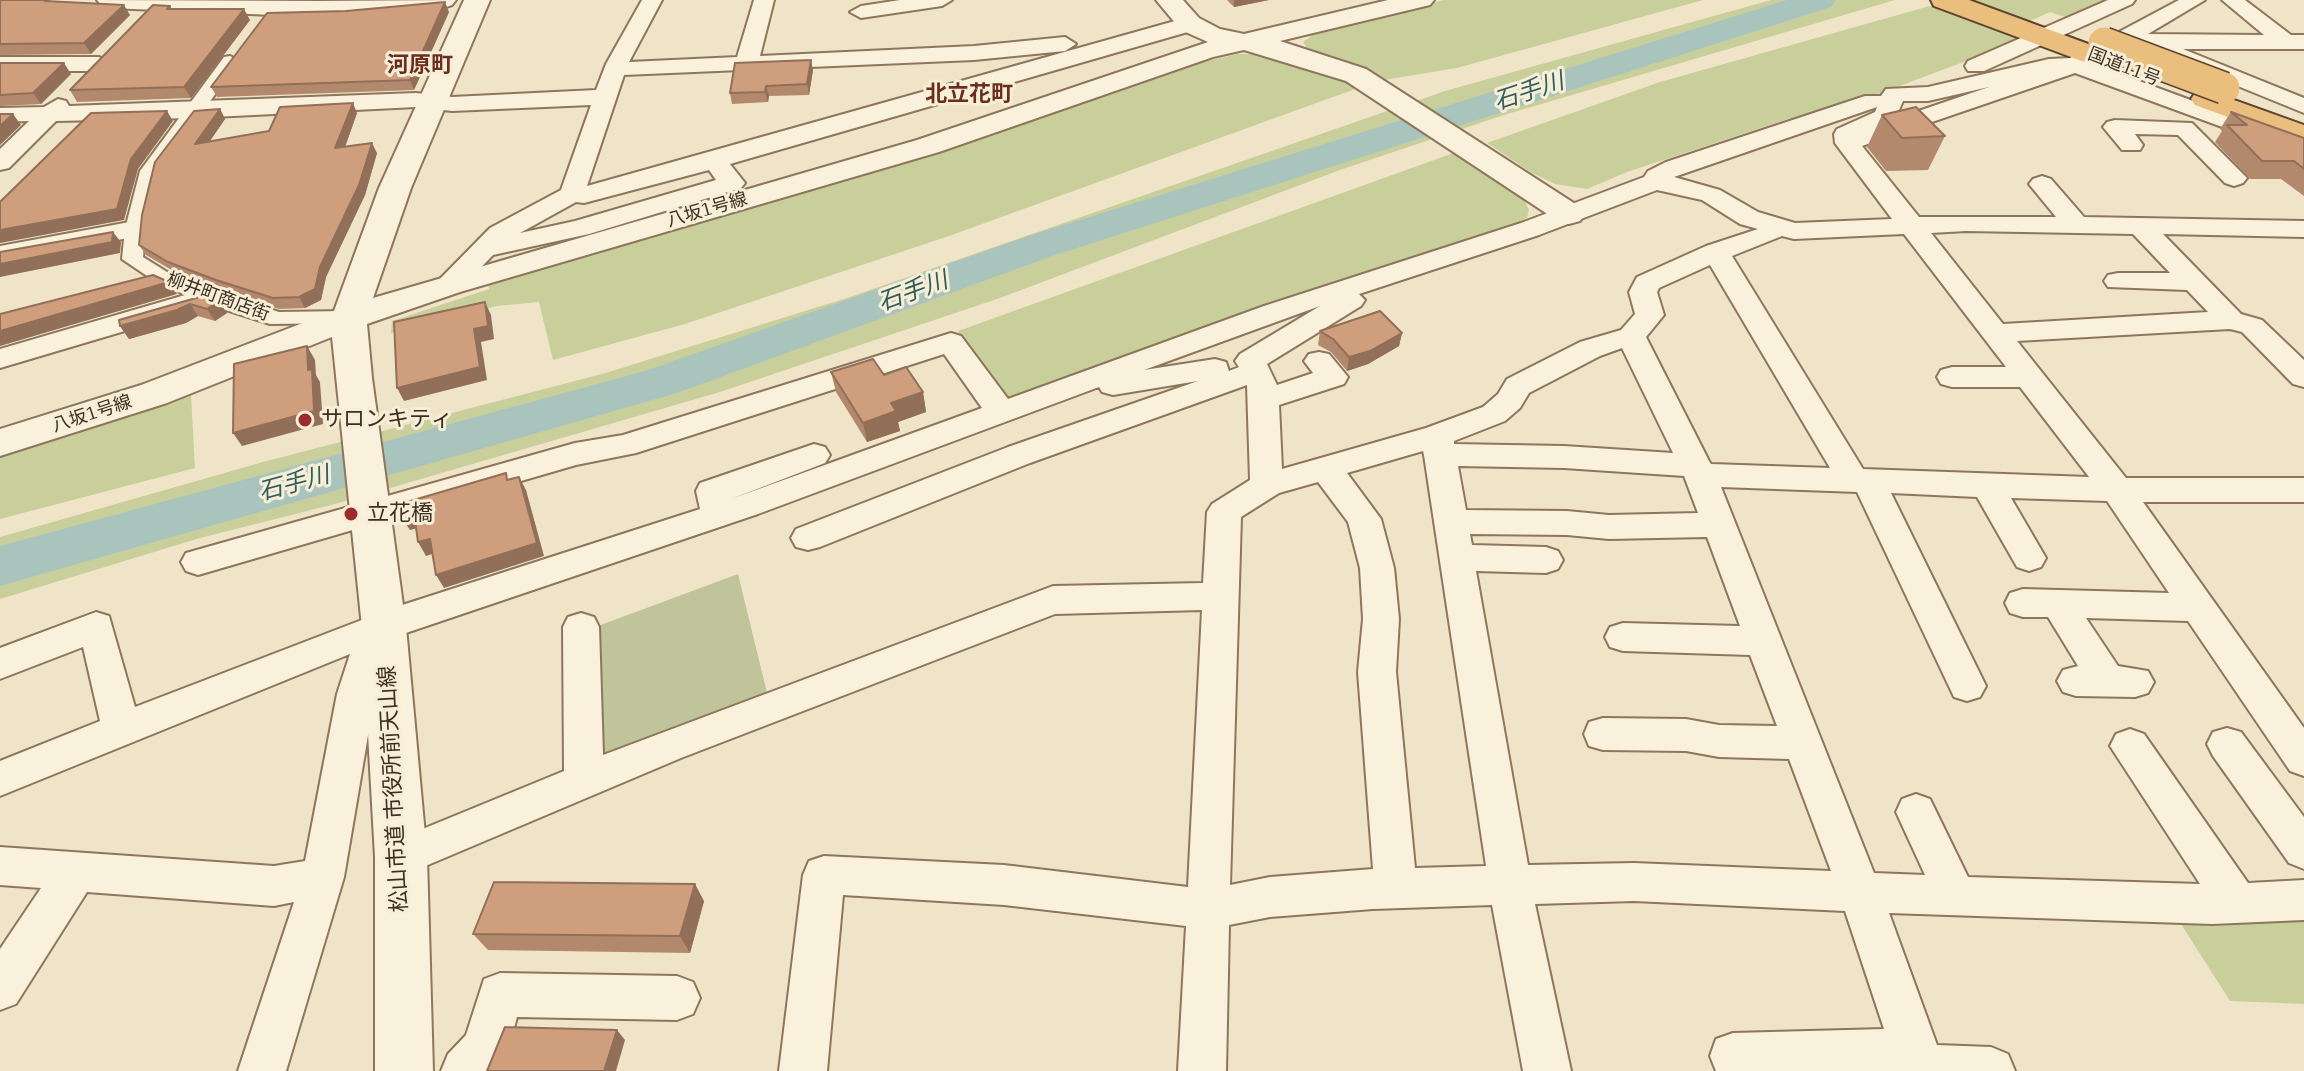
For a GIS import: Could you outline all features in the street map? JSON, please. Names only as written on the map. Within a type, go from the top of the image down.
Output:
[{"type":"highway","name":"国道11号","points":[[1944,0],[2044,29],[2304,118]]},
{"type":"highway","name":"国道11号","points":[[1988,0],[2044,29]]},
{"type":"highway","name":"国道11号","points":[[2224,90],[2304,136]]},
{"type":"street","points":[[110,0],[159,2],[264,17],[319,9],[443,0]]},
{"type":"street","points":[[370,510],[349,318],[395,188],[477,0]]},
{"type":"street","points":[[572,194],[615,69],[652,0]]},
{"type":"street","points":[[747,62],[764,0]]},
{"type":"street","points":[[615,69],[747,62],[942,0]]},
{"type":"street","points":[[1169,0],[1190,24],[1212,35],[1278,49],[1356,75],[1569,214]]},
{"type":"street","name":"八坂1号線","points":[[0,443],[154,394],[349,318],[448,285],[928,146],[1204,51],[1421,0]]},
{"type":"street","points":[[1655,182],[1657,176],[1675,167],[1980,65],[2044,29],[2125,0]]},
{"type":"street","points":[[2099,49],[2159,0]]},
{"type":"street","points":[[139,23],[159,2]]},
{"type":"street","points":[[1894,94],[1928,94],[2049,66],[2214,9],[2295,42]]},
{"type":"street","points":[[448,285],[499,234],[572,194],[584,195],[715,161],[1190,24]]},
{"type":"street","points":[[1139,73],[1190,24]]},
{"type":"street","points":[[859,27],[974,53],[1087,42],[1109,45]]},
{"type":"street","points":[[2151,42],[2224,90],[2304,106]]},
{"type":"street","points":[[1847,143],[2099,49],[2151,42],[2295,42]]},
{"type":"street","points":[[0,163],[119,43]]},
{"type":"street","points":[[2099,49],[2126,83],[2304,150]]},
{"type":"street","name":"柳井町商店街","points":[[239,50],[150,171],[135,229],[132,259],[160,276],[209,297],[278,319],[349,318]]},
{"type":"street","points":[[0,64],[99,64]]},
{"type":"street","points":[[2224,90],[2304,82]]},
{"type":"street","points":[[2126,83],[2125,87],[2166,128]]},
{"type":"street","points":[[1894,94],[1885,116],[1846,134],[1847,143],[2117,490],[2304,759]]},
{"type":"street","points":[[0,115],[432,102],[452,104],[605,97]]},
{"type":"street","points":[[2131,145],[2115,127],[2184,128],[2234,178]]},
{"type":"street","points":[[486,248],[580,228],[732,183],[715,161]]},
{"type":"street","points":[[0,779],[384,627],[719,515],[1076,384],[1655,182],[1673,183],[1711,195],[1749,218],[1776,228],[1815,232],[1966,223],[2304,229]]},
{"type":"street","points":[[2042,184],[2076,224]]},
{"type":"street","points":[[2140,226],[2231,320]]},
{"type":"street","points":[[1438,446],[1494,414],[1509,401],[1518,386],[1540,373],[1590,349],[1631,336],[1650,315],[1643,292],[1647,283],[1716,252],[1767,235],[1776,228]]},
{"type":"street","points":[[0,254],[135,229]]},
{"type":"street","points":[[1716,252],[1860,479],[1967,686]]},
{"type":"street","points":[[808,538],[1019,455],[1257,376],[1383,275]]},
{"type":"street","points":[[130,283],[160,276]]},
{"type":"street","points":[[2118,281],[2192,282]]},
{"type":"street","points":[[0,359],[209,297]]},
{"type":"street","points":[[1996,333],[2231,320],[2252,326],[2304,377]]},
{"type":"street","points":[[1631,336],[1698,471],[1860,893],[1920,1064]]},
{"type":"street","points":[[198,562],[370,510],[575,454],[625,445],[951,342],[1001,412]]},
{"type":"street","points":[[1076,384],[1094,388],[1146,381],[1257,376],[1278,395],[1333,377],[1319,361]]},
{"type":"street","points":[[1257,376],[1267,485]]},
{"type":"street","points":[[1952,377],[2030,377]]},
{"type":"street","points":[[1438,446],[1510,886],[1547,1071]]},
{"type":"street","points":[[1202,1071],[1224,512],[1267,485],[1325,468],[1438,446],[1698,471],[2117,490],[2304,490]]},
{"type":"street","points":[[719,515],[712,491],[814,455]]},
{"type":"street","points":[[1325,468],[1364,519],[1377,568],[1381,619],[1377,672],[1396,889]]},
{"type":"street","points":[[1987,485],[2029,558]]},
{"type":"street","name":"松山市道 市役所前天山線","points":[[370,510],[384,627],[401,857],[404,1071]]},
{"type":"street","points":[[1454,540],[1567,523],[1609,527],[1719,525]]},
{"type":"street","points":[[1454,540],[1546,560]]},
{"type":"street","points":[[401,857],[681,740],[1053,600],[1220,596]]},
{"type":"street","points":[[2106,681],[2040,604],[2199,607]]},
{"type":"street","points":[[0,664],[96,626],[121,729]]},
{"type":"street","points":[[262,1071],[323,877],[356,694],[367,658],[384,627]]},
{"type":"street","points":[[581,627],[584,781]]},
{"type":"street","points":[[1623,637],[1764,641]]},
{"type":"street","points":[[1603,734],[1686,735],[1719,741],[1803,743]]},
{"type":"street","points":[[2227,744],[2304,850]]},
{"type":"street","points":[[2130,746],[2237,903]]},
{"type":"street","points":[[1916,812],[1956,897]]},
{"type":"street","points":[[0,866],[274,886],[323,877]]},
{"type":"street","points":[[0,988],[77,870]]},
{"type":"street","points":[[803,1071],[824,875],[853,874],[1004,885],[1208,909],[1270,897],[1396,889],[1646,883],[1956,897],[2237,903],[2304,900]]},
{"type":"street","points":[[465,1071],[486,1047],[500,995],[677,998]]},
{"type":"street","points":[[1733,1056],[1920,1064],[1991,1071]]},
{"type":"green space","points":[[1444,0],[1703,0],[1457,68],[1384,80],[1307,48],[1303,42],[1320,30]]},
{"type":"green space","points":[[1771,0],[1895,0],[1504,115],[1340,170],[1000,298],[720,392],[335,504],[200,538],[0,599],[0,537],[263,462],[602,374],[847,298],[1445,91]]},
{"type":"green space","points":[[1951,0],[2111,0],[2071,19],[2050,12],[2004,33],[2022,40],[1881,93],[1788,119],[1627,172],[1587,189],[1555,184],[1532,173],[1487,143],[1660,82]]},
{"type":"green space","points":[[1238,54],[1258,54],[1317,71],[1358,88],[949,236],[685,324],[553,360],[539,302],[497,306],[391,333],[392,321],[489,289],[488,283],[1186,66]]},
{"type":"green space","points":[[1459,151],[1525,201],[1529,210],[1527,218],[1511,227],[1006,404],[958,331]]},
{"type":"green space","points":[[191,394],[195,468],[0,519],[0,455]]},
{"type":"green space","points":[[738,574],[767,693],[593,763],[590,629]]},
{"type":"green space","points":[[2304,908],[2304,1004],[2230,1001],[2174,913]]},
{"type":"building","points":[[0,0],[124,5],[84,43],[0,44]]},
{"type":"building","points":[[445,2],[410,80],[211,87],[267,13],[346,11]]},
{"type":"building","points":[[153,5],[170,6],[167,9],[244,9],[184,87],[70,90]]},
{"type":"building","points":[[811,60],[807,84],[766,86],[765,92],[730,93],[735,63]]},
{"type":"building","points":[[0,63],[64,63],[33,93],[0,95]]},
{"type":"building","points":[[353,103],[335,148],[372,143],[359,185],[320,267],[315,289],[299,297],[273,298],[168,262],[139,245],[142,215],[155,162],[194,111],[220,109],[195,144],[269,131],[280,107]]},
{"type":"building","points":[[1916,107],[1945,136],[1902,138],[1882,115]]},
{"type":"building","points":[[167,111],[131,159],[117,209],[0,230],[0,202],[91,113]]},
{"type":"building","points":[[2231,112],[2304,138],[2304,169],[2294,161],[2262,161],[2227,125],[2247,125]]},
{"type":"building","points":[[0,114],[13,114],[0,126]]},
{"type":"building","points":[[113,232],[112,242],[0,264],[0,252]]},
{"type":"building","points":[[153,275],[169,282],[0,331],[0,314]]},
{"type":"building","points":[[203,296],[218,301],[207,309],[190,304],[120,326],[119,320]]},
{"type":"building","points":[[485,302],[488,326],[474,329],[480,367],[397,388],[394,322]]},
{"type":"building","points":[[1380,311],[1402,333],[1370,351],[1349,357],[1333,339],[1320,331]]},
{"type":"building","points":[[307,346],[308,370],[312,369],[314,411],[233,433],[234,364]]},
{"type":"building","points":[[873,359],[884,375],[906,367],[923,392],[891,403],[896,411],[863,423],[831,372]]},
{"type":"building","points":[[506,473],[507,480],[519,477],[537,543],[436,575],[430,539],[418,542],[414,513],[401,517],[400,504]]},
{"type":"building","points":[[494,882],[695,884],[680,936],[473,934]]},
{"type":"building","points":[[505,1027],[617,1030],[604,1071],[487,1071]]},
{"type":"waterway","name":"石手川","points":[[0,566],[661,382],[1037,247],[1820,0]]},
{"type":"place","name":"サロンキティ","points":[[305,420]]},
{"type":"place","name":"立花橋","points":[[351,514]]},
{"type":"district","name":"河原町","points":[[420,66]]},
{"type":"district","name":"北立花町","points":[[969,95]]}]
